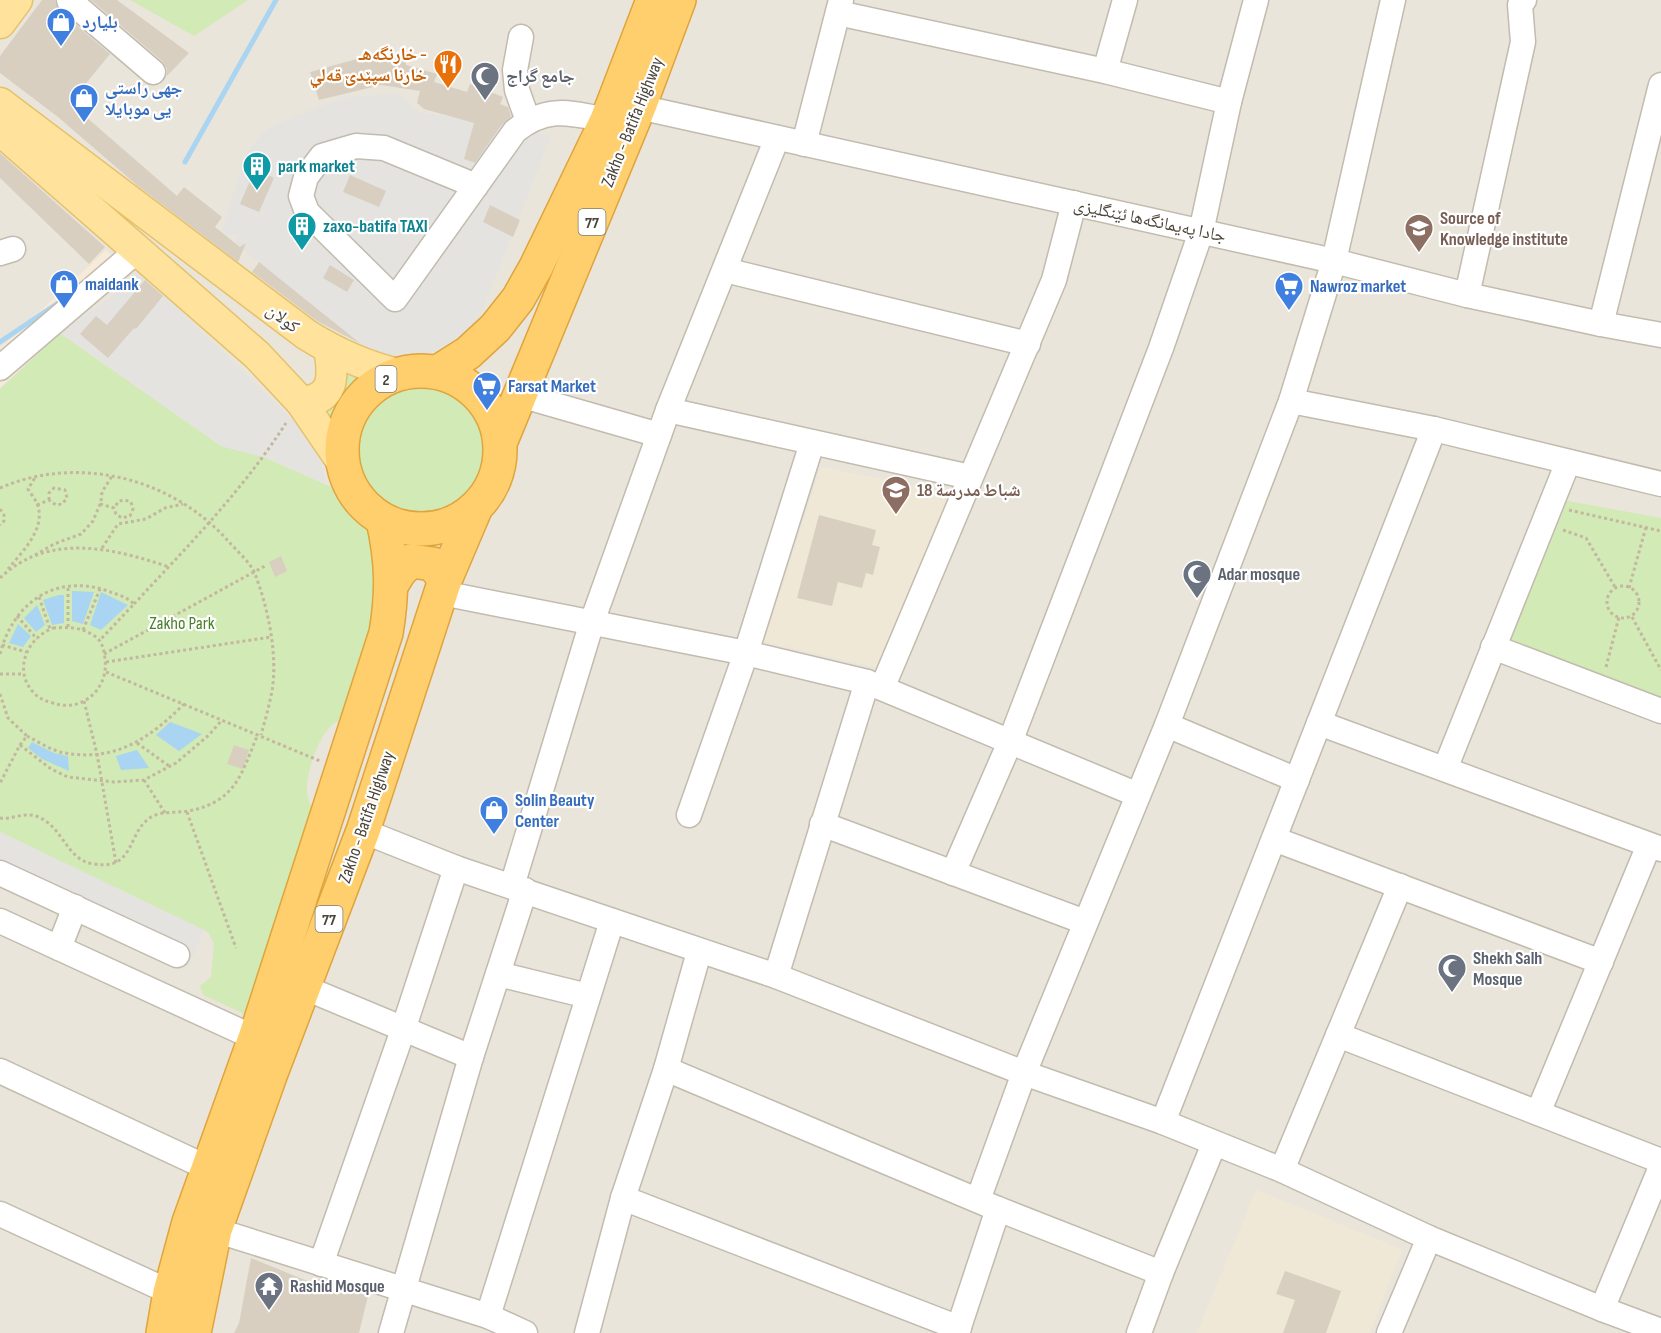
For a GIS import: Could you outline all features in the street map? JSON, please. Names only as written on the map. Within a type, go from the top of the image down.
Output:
[{"type":"highway","name":"Zakho - Batifa Highway","points":[[438,372],[468,353],[495,328],[518,299],[536,267],[607,120],[654,0]]},
{"type":"highway","name":"Zakho - Batifa Highway","points":[[500,443],[639,107],[679,0]]},
{"type":"highway","name":"2","points":[[418,370],[438,372],[457,379],[474,390],[487,405],[496,423],[500,443],[499,466],[491,489],[476,507],[456,522],[432,529],[406,529],[383,520],[364,506],[350,486],[342,462],[342,440],[348,418],[360,398],[377,383],[398,374],[418,370]]},
{"type":"highway","name":"Zakho - Batifa Highway","points":[[194,1333],[215,1230],[303,987],[363,831],[444,586],[476,507]]},
{"type":"highway","name":"Zakho - Batifa Highway","points":[[164,1333],[170,1292],[189,1222],[255,1038],[386,633],[392,584],[389,548],[383,520]]},
{"type":"highway","points":[[392,584],[400,571],[411,561],[433,564],[444,586]]},
{"type":"main road","points":[[0,23],[17,0]]},
{"type":"main road","name":"كولان","points":[[0,103],[307,335],[329,348],[374,368],[398,374]]},
{"type":"main road","points":[[0,130],[257,355],[301,402],[342,462]]},
{"type":"main road","points":[[301,402],[321,398],[328,390],[332,378],[329,348]]},
{"type":"street","points":[[69,0],[153,72]]},
{"type":"street","points":[[1105,71],[1125,0]]},
{"type":"street","points":[[953,873],[1010,742],[1161,348],[1201,232],[1229,102],[1256,0]]},
{"type":"street","points":[[623,1198],[958,1330],[988,1204],[1023,1074],[1167,725],[1291,401],[1334,261],[1393,0]]},
{"type":"street","points":[[1467,294],[1523,42],[1520,2]]},
{"type":"street","points":[[804,144],[839,6],[1229,102]]},
{"type":"street","points":[[521,37],[515,70],[517,90],[528,121]]},
{"type":"street","points":[[1601,324],[1661,84]]},
{"type":"street","name":"جادا په‌يمانگه‌ها ئێنگليزى","points":[[639,107],[1334,261],[1601,324],[1661,334]]},
{"type":"street","points":[[476,186],[384,148],[356,146],[322,156],[306,177],[301,196],[307,212],[396,299],[476,186],[506,143],[528,121],[557,112],[607,120]]},
{"type":"street","points":[[391,1333],[471,1057],[498,974],[518,888],[591,622],[668,410],[777,138]]},
{"type":"street","points":[[776,976],[822,824],[875,684],[1028,344],[1054,280],[1074,203]]},
{"type":"street","points":[[0,368],[138,250]]},
{"type":"street","points":[[725,270],[1028,344]]},
{"type":"street","points":[[520,395],[659,435]]},
{"type":"street","points":[[1291,401],[1434,429],[1661,484]]},
{"type":"street","points":[[668,410],[970,477]]},
{"type":"street","points":[[1163,1122],[1434,429]]},
{"type":"street","points":[[689,815],[746,653],[812,443]]},
{"type":"street","points":[[1445,769],[1568,462]]},
{"type":"street","points":[[444,586],[591,622],[746,653],[875,684],[1138,795]]},
{"type":"street","points":[[1493,647],[1661,711]]},
{"type":"street","points":[[1319,723],[1655,847],[1600,962],[1538,1113]]},
{"type":"street","points":[[1167,725],[1297,780]]},
{"type":"street","points":[[822,824],[1085,922]]},
{"type":"street","points":[[363,831],[456,868],[699,952],[776,976],[1023,1074],[1163,1122],[1282,1170],[1429,1238],[1661,1331]]},
{"type":"street","points":[[1274,839],[1600,962]]},
{"type":"street","points":[[321,1264],[404,1030],[456,868]]},
{"type":"street","points":[[0,873],[177,955]]},
{"type":"street","points":[[1282,1170],[1400,886]]},
{"type":"street","points":[[59,948],[75,907]]},
{"type":"street","points":[[0,921],[255,1038]]},
{"type":"street","points":[[488,1316],[612,921]]},
{"type":"street","points":[[587,1333],[623,1198],[666,1069],[699,952]]},
{"type":"street","points":[[498,974],[588,996]]},
{"type":"street","points":[[303,987],[471,1057]]},
{"type":"street","points":[[1338,1035],[1661,1161]]},
{"type":"street","points":[[666,1069],[988,1204],[1161,1273]]},
{"type":"street","points":[[0,1071],[207,1168]]},
{"type":"street","points":[[1138,1333],[1214,1143]]},
{"type":"street","points":[[1602,1309],[1661,1167]]},
{"type":"street","points":[[0,1214],[170,1292]]},
{"type":"street","points":[[215,1230],[488,1316],[525,1333]]},
{"type":"street","points":[[1389,1333],[1429,1238]]},
{"type":"path","points":[[100,640],[210,523],[264,457],[301,402]]},
{"type":"path","points":[[0,488],[17,481],[50,473],[112,476],[150,487],[204,517],[254,571],[270,637],[272,689],[259,735],[238,782],[226,796],[209,805],[187,812],[153,816],[140,830],[129,851],[116,863],[106,866],[79,859],[56,829],[34,815],[0,818]]},
{"type":"path","points":[[0,578],[35,534],[38,520],[37,505],[28,489],[36,476]]},
{"type":"path","points":[[30,558],[54,544],[81,534],[93,521],[102,492],[112,476]]},
{"type":"path","points":[[54,488],[65,490],[67,498],[62,504],[56,505],[49,500],[49,493],[54,488]]},
{"type":"path","points":[[37,505],[49,500]]},
{"type":"path","points":[[125,500],[131,502],[133,509],[130,516],[122,518],[116,514],[114,508],[119,501],[125,500]]},
{"type":"path","points":[[100,504],[114,508]]},
{"type":"path","points":[[102,548],[118,524],[146,519],[165,508],[184,504]]},
{"type":"path","points":[[0,509],[4,515],[4,521],[0,525]]},
{"type":"path","points":[[1568,510],[1661,531]]},
{"type":"path","points":[[1564,520],[1561,530],[1586,538],[1616,587]]},
{"type":"path","points":[[1629,588],[1646,527]]},
{"type":"path","points":[[0,578],[17,563],[62,549],[102,548],[136,555],[169,567]]},
{"type":"path","points":[[104,654],[265,566]]},
{"type":"path","points":[[0,654],[4,637],[16,616],[23,607],[49,590],[80,586],[100,589],[126,597],[134,604]]},
{"type":"path","points":[[68,587],[68,628]]},
{"type":"path","points":[[1616,587],[1629,588],[1637,595],[1638,609],[1632,617],[1619,617],[1611,612],[1609,594],[1616,587]]},
{"type":"path","points":[[83,630],[100,589]]},
{"type":"path","points":[[39,597],[50,629]]},
{"type":"path","points":[[16,616],[37,639]]},
{"type":"path","points":[[1600,688],[1619,617]]},
{"type":"path","points":[[1632,617],[1661,670]]},
{"type":"path","points":[[50,629],[83,630],[100,640],[104,654],[106,672],[99,688],[84,701],[72,706],[49,702],[33,692],[23,674],[26,652],[50,629]]},
{"type":"path","points":[[105,662],[270,637]]},
{"type":"path","points":[[2,645],[26,652]]},
{"type":"path","points":[[106,672],[341,769]]},
{"type":"path","points":[[0,674],[23,674]]},
{"type":"path","points":[[0,694],[8,718],[27,736],[64,753],[97,754],[130,747],[149,735],[184,704]]},
{"type":"path","points":[[84,701],[97,754],[116,863]]},
{"type":"path","points":[[20,745],[51,769],[68,777],[101,781],[144,780],[170,766],[209,735],[222,720]]},
{"type":"path","points":[[0,783],[27,736]]},
{"type":"path","points":[[137,743],[170,766]]},
{"type":"path","points":[[144,780],[165,813]]},
{"type":"path","points":[[187,812],[236,948]]},
{"type":"shaded area","points":[[0,0],[1661,0],[1661,1333],[0,1333]]},
{"type":"shaded area","points":[[400,94],[418,112],[451,117],[459,111],[551,136],[477,324],[437,358],[376,354],[234,242],[241,233],[219,238],[246,155],[262,132],[285,120],[344,97]]},
{"type":"shaded area","name":"maidank","points":[[106,250],[128,271],[0,388],[0,348]]},
{"type":"shaded area","points":[[138,270],[312,439],[321,458],[326,484],[264,457],[221,446],[60,333],[113,295]]},
{"type":"shaded area","points":[[821,467],[954,494],[880,668],[764,642]]},
{"type":"shaded area","points":[[0,832],[204,930],[187,969],[0,881]]},
{"type":"shaded area","points":[[1256,1190],[1402,1249],[1370,1333],[1197,1333]]},
{"type":"green space","points":[[130,0],[248,0],[194,36]]},
{"type":"green space","name":"Zakho Park","points":[[60,333],[221,446],[264,457],[329,486],[356,509],[378,552],[380,606],[348,717],[329,728],[311,764],[307,793],[315,812],[247,1015],[203,995],[200,986],[211,977],[214,944],[208,932],[0,832],[0,389]]},
{"type":"green space","points":[[337,359],[374,376],[358,388],[346,402],[339,418],[336,437],[312,406]]},
{"type":"green space","points":[[421,388],[445,393],[466,406],[479,427],[484,451],[479,475],[466,496],[445,509],[421,514],[397,509],[376,496],[363,475],[358,451],[363,427],[376,406],[397,393]]},
{"type":"green space","points":[[1563,500],[1661,518],[1661,706],[1502,651]]},
{"type":"water","points":[[72,591],[94,592],[83,624],[72,621]]},
{"type":"water","points":[[101,592],[128,605],[101,630],[90,625]]},
{"type":"water","points":[[64,595],[64,623],[52,625],[43,600]]},
{"type":"water","points":[[37,605],[45,625],[36,632],[24,618]]},
{"type":"water","points":[[18,624],[31,636],[23,647],[9,643]]},
{"type":"water","points":[[170,722],[202,734],[179,751],[156,735]]},
{"type":"water","points":[[32,742],[54,753],[68,756],[69,771],[42,759],[28,748]]},
{"type":"water","points":[[137,750],[149,768],[121,770],[116,756]]},
{"type":"building","points":[[42,0],[55,0],[60,11],[110,54],[70,103],[177,196],[184,187],[222,217],[215,227],[240,247],[246,243],[238,262],[138,186],[58,117],[0,73],[0,56]]},
{"type":"building","points":[[91,0],[117,0],[189,53],[167,76],[167,68],[162,61]]},
{"type":"building","points":[[371,55],[406,57],[406,65],[437,74],[434,82],[467,92],[470,84],[503,97],[500,104],[508,107],[511,116],[500,127],[475,163],[464,159],[474,123],[424,109],[417,103],[420,91],[381,85],[319,100],[310,72]]},
{"type":"building","points":[[0,153],[105,247],[89,264],[0,178]]},
{"type":"building","name":"park market","points":[[255,169],[274,178],[259,212],[240,204]]},
{"type":"building","points":[[350,175],[386,191],[379,207],[343,192]]},
{"type":"building","points":[[490,205],[520,220],[513,237],[483,222]]},
{"type":"building","points":[[259,262],[361,344],[317,321],[252,272]]},
{"type":"building","points":[[330,265],[354,280],[347,292],[323,278]]},
{"type":"building","points":[[145,280],[163,296],[108,358],[80,334],[96,316],[107,325]]},
{"type":"building","points":[[819,515],[876,530],[872,545],[880,547],[873,575],[866,573],[862,588],[838,582],[832,606],[797,598]]},
{"type":"building","points":[[281,556],[287,571],[275,577],[269,562]]},
{"type":"building","points":[[234,745],[249,750],[243,769],[227,764]]},
{"type":"building","points":[[251,1258],[312,1283],[315,1278],[368,1296],[359,1333],[234,1333],[239,1323]]},
{"type":"building","points":[[1285,1271],[1341,1291],[1326,1333],[1283,1333],[1295,1300],[1276,1294]]},
{"type":"waterway","points":[[185,162],[276,0]]},
{"type":"waterway","points":[[0,342],[61,301]]},
{"type":"place","name":"بليارد","points":[[61,48]]},
{"type":"place","name":"خارنگه‌هـ - خارنا سپێدێ قه‌لي","points":[[448,90]]},
{"type":"place","name":"جامع گراج","points":[[485,102]]},
{"type":"place","name":"جهى راستى يى موبايلا","points":[[84,124]]},
{"type":"place","name":"park market","points":[[257,192]]},
{"type":"place","name":"zaxo-batifa TAXI","points":[[302,252]]},
{"type":"place","name":"Source of Knowledge institute","points":[[1419,254]]},
{"type":"place","name":"maidank","points":[[64,310]]},
{"type":"place","name":"Nawroz market","points":[[1289,312]]},
{"type":"place","name":"Farsat Market","points":[[487,412]]},
{"type":"place","name":"18 شباط مدرسة","points":[[896,516]]},
{"type":"place","name":"Adar mosque","points":[[1197,600]]},
{"type":"place","name":"Solin Beauty Center","points":[[494,836]]},
{"type":"place","name":"Shekh Salh Mosque","points":[[1452,994]]},
{"type":"place","name":"Rashid Mosque","points":[[269,1312]]}]
